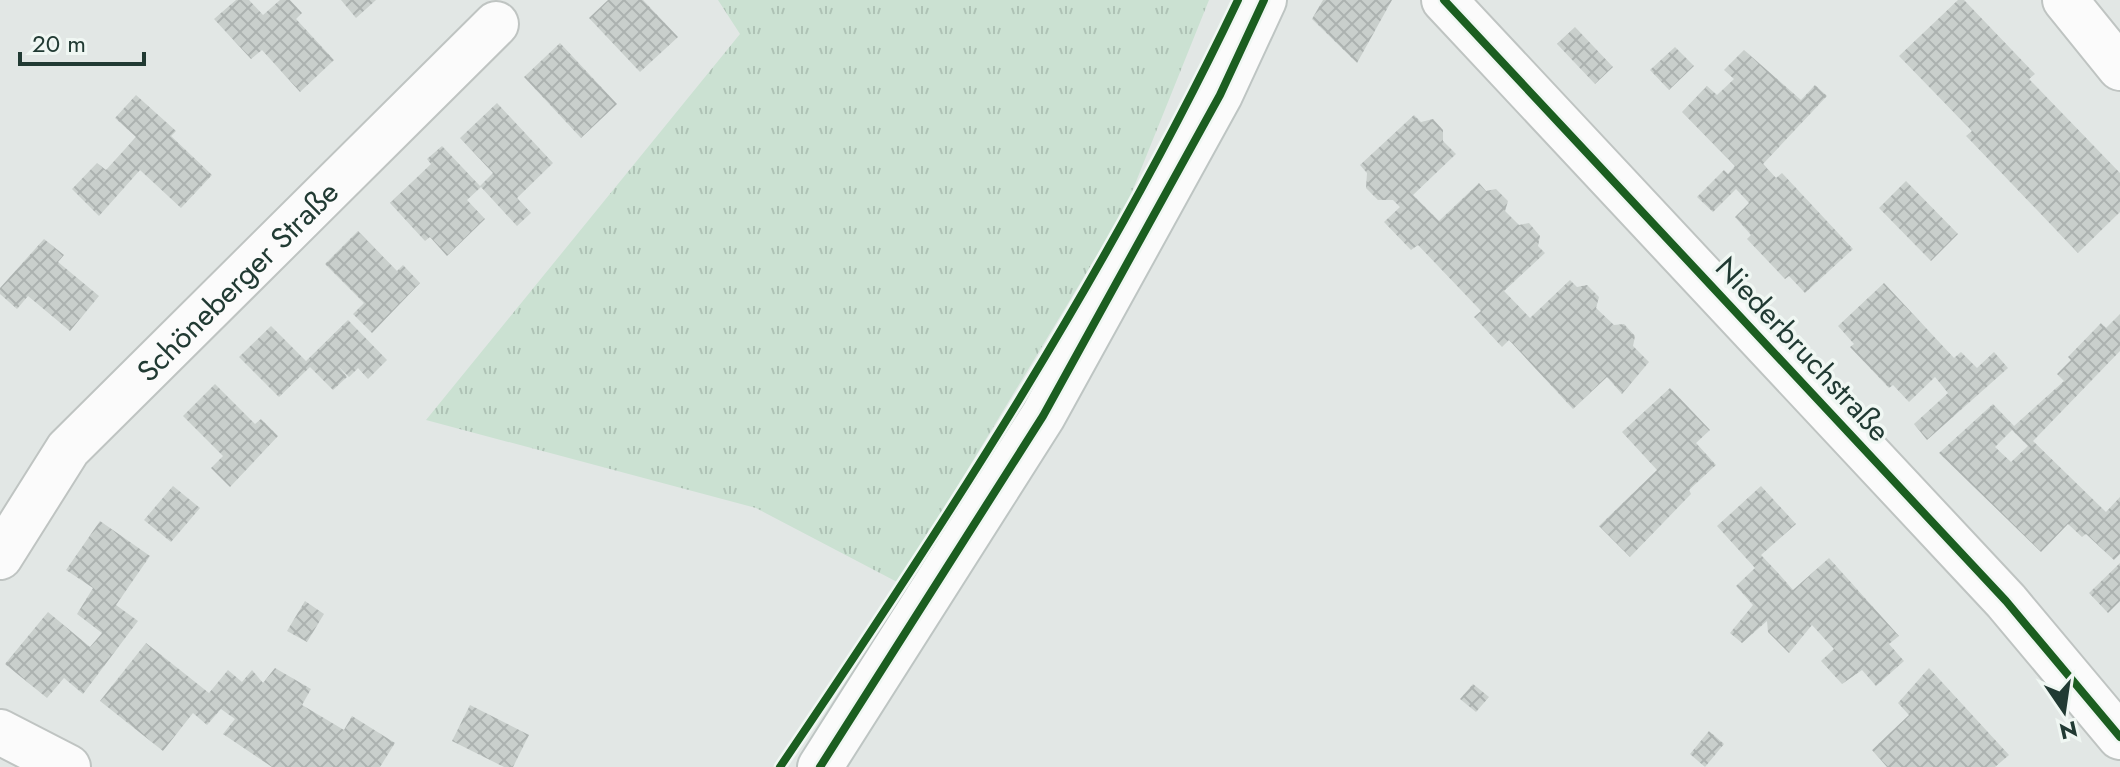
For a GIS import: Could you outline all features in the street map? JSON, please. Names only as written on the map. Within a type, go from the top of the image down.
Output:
[{"type":"street","points":[[820,767],[1043,416],[1220,95],[1264,0]]},
{"type":"street","name":"Niederbruchstraße","points":[[1444,0],[2006,601],[2120,737]]},
{"type":"street","points":[[2065,0],[2120,68]]},
{"type":"street","name":"Schöneberger Straße","points":[[0,557],[68,449],[496,24]]},
{"type":"street","points":[[0,732],[68,767]]},
{"type":"green space","points":[[718,0],[1209,0],[1125,209],[899,583],[756,508],[426,420],[740,34]]},
{"type":"building","points":[[236,0],[249,0],[263,15],[280,0],[290,0],[302,13],[296,19],[334,60],[300,92],[262,50],[251,59],[214,19]]},
{"type":"building","points":[[341,0],[376,0],[356,18]]},
{"type":"building","points":[[608,0],[643,0],[678,37],[640,72],[589,18]]},
{"type":"building","points":[[1323,0],[1392,0],[1357,63],[1312,19]]},
{"type":"building","points":[[1958,0],[1964,0],[2035,74],[2029,79],[2120,173],[2120,212],[2078,253],[1966,136],[1972,131],[1899,56]]},
{"type":"building","points":[[1575,27],[1613,67],[1595,84],[1557,44]]},
{"type":"building","points":[[560,43],[617,104],[581,138],[524,77]]},
{"type":"building","points":[[1675,47],[1694,66],[1669,90],[1650,70]]},
{"type":"building","points":[[1744,50],[1801,100],[1815,85],[1827,96],[1763,164],[1776,178],[1782,173],[1853,249],[1805,293],[1789,276],[1785,279],[1747,239],[1751,235],[1735,217],[1749,203],[1736,189],[1713,212],[1697,197],[1724,170],[1728,174],[1735,166],[1682,112],[1707,86],[1717,95],[1734,79],[1724,70]]},
{"type":"building","points":[[136,95],[176,131],[171,136],[212,175],[181,208],[140,170],[99,216],[72,189],[97,163],[106,170],[136,137],[115,118]]},
{"type":"building","points":[[497,103],[553,163],[517,198],[531,213],[517,226],[481,187],[467,200],[485,219],[447,256],[430,237],[425,241],[390,203],[431,164],[427,159],[442,146],[480,186],[493,173],[460,138]]},
{"type":"building","points":[[1414,115],[1421,122],[1433,119],[1443,130],[1443,141],[1456,154],[1413,195],[1439,221],[1479,183],[1486,191],[1496,189],[1508,201],[1505,211],[1519,225],[1529,223],[1540,236],[1538,246],[1545,253],[1504,291],[1530,318],[1570,280],[1577,287],[1587,285],[1599,297],[1596,308],[1614,325],[1624,324],[1635,336],[1633,346],[1649,362],[1622,394],[1607,377],[1573,409],[1509,340],[1502,347],[1474,317],[1481,311],[1418,245],[1411,250],[1384,222],[1400,207],[1393,200],[1378,200],[1366,188],[1367,173],[1360,165]]},
{"type":"building","points":[[1906,181],[1958,234],[1931,261],[1879,208]]},
{"type":"building","points":[[358,231],[397,271],[403,265],[420,283],[372,333],[353,314],[364,303],[325,264]]},
{"type":"building","points":[[44,239],[64,255],[58,262],[99,296],[70,331],[28,296],[17,309],[0,294],[0,288]]},
{"type":"building","points":[[1884,283],[1954,358],[1961,352],[1977,368],[1994,352],[2008,368],[1927,440],[1914,424],[1948,393],[1935,377],[1909,402],[1893,385],[1889,388],[1850,347],[1854,344],[1838,326]]},
{"type":"building","points":[[2120,314],[2120,351],[2033,441],[2106,512],[2120,497],[2120,554],[2114,560],[2086,534],[2082,537],[2068,524],[2041,552],[1939,453],[1993,404],[2014,426],[2064,381],[2057,374],[2071,360],[2068,357],[2101,323],[2106,328]],"holes":[[[2012,430],[2028,446],[2011,462],[1995,447]]]},
{"type":"building","points":[[348,320],[387,360],[368,379],[358,368],[349,377],[337,365],[347,377],[333,390],[310,367],[279,397],[239,357],[271,326],[306,361]]},
{"type":"building","points":[[215,384],[255,424],[261,419],[278,436],[230,487],[211,468],[223,456],[183,416]]},
{"type":"building","points":[[1670,388],[1710,430],[1696,443],[1716,465],[1689,490],[1691,494],[1630,557],[1599,526],[1657,470],[1622,432]]},
{"type":"building","points":[[173,486],[200,508],[171,542],[144,520]]},
{"type":"building","points":[[1761,486],[1796,524],[1761,555],[1793,590],[1829,558],[1899,636],[1889,644],[1904,661],[1876,686],[1862,670],[1842,684],[1821,661],[1834,649],[1812,625],[1789,653],[1768,632],[1767,621],[1742,643],[1730,633],[1753,605],[1736,586],[1755,568],[1717,526]]},
{"type":"building","points":[[100,521],[150,556],[116,605],[138,621],[83,694],[64,678],[47,698],[5,664],[48,612],[90,647],[102,633],[77,614],[93,588],[66,570]]},
{"type":"building","points":[[2120,563],[2120,601],[2108,613],[2089,593]]},
{"type":"building","points":[[305,601],[324,614],[307,642],[287,631]]},
{"type":"building","points":[[146,643],[209,693],[228,670],[242,682],[252,670],[263,683],[275,668],[311,689],[302,705],[344,730],[352,716],[395,743],[380,767],[272,767],[223,734],[235,719],[221,709],[207,725],[193,713],[163,751],[100,701]]},
{"type":"building","points":[[1929,668],[2009,755],[1995,767],[1887,767],[1872,750],[1909,715],[1898,703]]},
{"type":"building","points":[[1473,684],[1489,697],[1476,712],[1460,699]]},
{"type":"building","points":[[470,705],[529,735],[513,767],[504,767],[452,741]]},
{"type":"building","points":[[1709,731],[1724,744],[1705,767],[1690,754]]},
{"type":"cycle path","points":[[780,767],[904,581],[1024,392],[1136,199],[1238,0]]},
{"type":"cycle path","points":[[820,767],[1043,416],[1220,95],[1264,0]]},
{"type":"cycle path","points":[[1444,0],[2006,601],[2120,737]]}]
